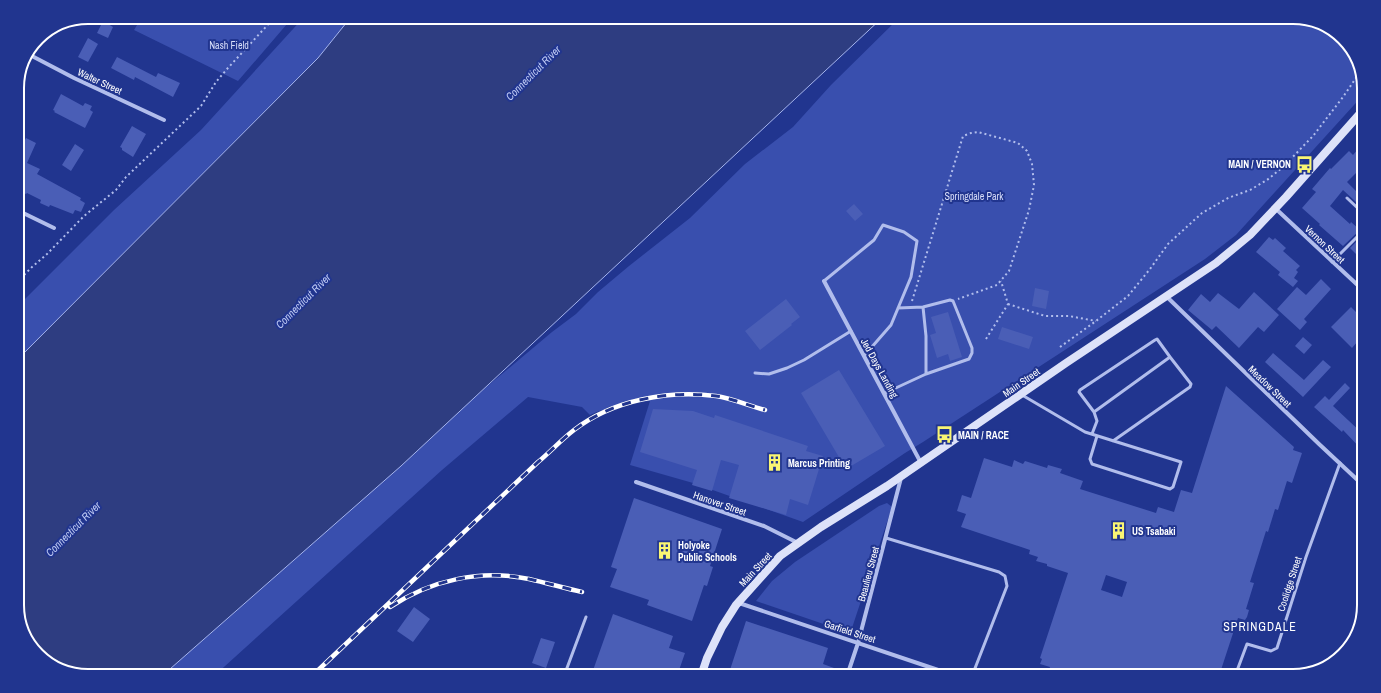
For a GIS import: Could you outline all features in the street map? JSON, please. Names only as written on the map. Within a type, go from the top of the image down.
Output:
[{"type":"main road","name":"Main Street","points":[[703,669],[706,658],[722,627],[738,602],[780,556],[821,527],[902,476],[1216,263],[1250,235],[1357,117]]},
{"type":"street","name":"Walter Street","points":[[33,57],[74,78],[164,120]]},
{"type":"street","name":"Vernon Street","points":[[1275,208],[1357,285]]},
{"type":"street","points":[[24,213],[54,228]]},
{"type":"street","name":"Jed Days Landing","points":[[824,280],[921,463]]},
{"type":"street","name":"Meadow Street","points":[[1167,297],[1357,479]]},
{"type":"street","name":"Beaulieu Street","points":[[849,669],[858,642],[902,476]]},
{"type":"street","name":"Hanover Street","points":[[636,482],[764,526],[798,544]]},
{"type":"street","name":"Garfield Street","points":[[738,602],[936,669]]},
{"type":"lane","points":[[1347,198],[1357,207]]},
{"type":"lane","points":[[824,280],[874,240],[883,225],[904,232],[917,242],[910,277],[891,324],[864,356]]},
{"type":"lane","points":[[1332,262],[1357,237]]},
{"type":"lane","points":[[885,393],[926,374],[964,361],[969,358],[972,353],[972,348],[962,322],[952,301],[950,300],[923,307],[898,308]]},
{"type":"lane","points":[[923,307],[926,336],[926,374]]},
{"type":"lane","points":[[755,373],[769,374],[787,368],[804,360],[850,331]]},
{"type":"lane","points":[[1092,434],[1097,421],[1094,412],[1079,392],[1080,390],[1157,339],[1191,384],[1190,387],[1113,441]]},
{"type":"lane","points":[[1094,412],[1170,357]]},
{"type":"lane","points":[[1021,394],[1085,432],[1092,434],[1098,436],[1113,441],[1181,462],[1173,487],[1170,489],[1092,464],[1090,459],[1098,436]]},
{"type":"lane","name":"Coolidge Street","points":[[1238,669],[1247,644],[1271,651],[1277,648],[1306,557],[1340,463]]},
{"type":"lane","points":[[886,538],[1000,572],[1005,576],[1007,586],[975,669]]},
{"type":"lane","points":[[567,669],[586,617]]},
{"type":"path","points":[[24,275],[84,216],[116,190],[126,177],[201,106],[216,82],[269,24]]},
{"type":"path","points":[[1060,347],[1096,322],[1128,296],[1150,270],[1168,244],[1202,213],[1228,198],[1250,190],[1284,168],[1313,136],[1356,78]]},
{"type":"path","points":[[910,307],[963,136],[978,132],[1018,143],[1027,151],[1032,164],[1034,185],[1029,210],[1010,271],[997,285],[952,301]]},
{"type":"path","points":[[986,339],[1008,304],[1001,281]]},
{"type":"path","points":[[1008,304],[1045,316],[1069,316],[1096,322]]},
{"type":"green space","name":"Nash Field","points":[[138,24],[287,24],[238,81],[134,30]]},
{"type":"green space","points":[[298,24],[345,24],[318,58],[24,353],[24,300],[114,210],[201,130]]},
{"type":"green space","name":"Springdale Park","points":[[893,24],[1292,24],[1309,26],[1321,31],[1341,46],[1354,68],[1357,84],[1357,102],[1236,235],[1205,259],[905,453],[803,522],[693,483],[630,465],[650,401],[619,405],[590,415],[582,407],[528,397],[442,470],[222,669],[168,669],[484,389],[552,332],[576,314],[598,292],[629,266],[690,218],[745,164],[793,127],[831,85]]},
{"type":"green space","points":[[887,503],[892,507],[852,628],[847,632],[756,601],[772,581],[795,562],[879,506]]},
{"type":"water","name":"Connecticut River","points":[[345,24],[875,24],[401,466],[170,669],[88,669],[68,666],[53,658],[40,647],[27,625],[25,617],[24,353],[318,58]]},
{"type":"building","points":[[102,24],[108,24],[113,27],[108,38],[97,33]]},
{"type":"building","points":[[88,38],[98,44],[88,62],[78,57]]},
{"type":"building","points":[[117,57],[156,77],[158,73],[180,83],[173,97],[135,77],[134,80],[111,68]]},
{"type":"building","points":[[61,94],[83,106],[85,103],[92,106],[90,110],[93,112],[85,128],[54,112],[55,111],[53,110]]},
{"type":"building","points":[[132,126],[146,134],[133,157],[120,147]]},
{"type":"building","points":[[26,138],[36,143],[27,163],[40,169],[37,174],[81,198],[80,200],[85,203],[81,212],[75,210],[73,214],[50,205],[49,207],[40,203],[41,200],[27,193],[24,193],[24,142]]},
{"type":"building","points":[[75,144],[84,150],[71,171],[62,165]]},
{"type":"building","points":[[1357,150],[1357,172],[1347,182],[1357,192],[1357,201],[1356,202],[1343,190],[1330,206],[1350,224],[1351,222],[1357,227],[1357,233],[1343,246],[1302,208],[1316,192],[1312,189],[1330,168],[1331,169],[1349,151],[1353,155]]},
{"type":"building","points":[[854,204],[863,214],[855,221],[846,211]]},
{"type":"building","points":[[1269,237],[1273,240],[1275,238],[1286,248],[1283,251],[1300,266],[1296,270],[1298,272],[1294,278],[1298,281],[1293,287],[1278,275],[1280,272],[1256,252]]},
{"type":"building","points":[[1357,241],[1357,255],[1350,248]]},
{"type":"building","points":[[1321,279],[1331,289],[1304,319],[1307,322],[1300,330],[1277,309],[1297,287],[1306,295]]},
{"type":"building","points":[[1035,288],[1049,291],[1046,309],[1032,306]]},
{"type":"building","points":[[1254,292],[1279,315],[1264,332],[1258,327],[1239,348],[1216,326],[1212,330],[1188,310],[1201,294],[1210,302],[1218,293],[1239,309]]},
{"type":"building","points":[[786,299],[800,317],[760,350],[745,331]]},
{"type":"building","points":[[1351,307],[1357,313],[1357,342],[1352,348],[1331,327]]},
{"type":"building","points":[[948,312],[962,357],[950,361],[948,354],[937,358],[930,335],[936,333],[931,317]]},
{"type":"building","points":[[1002,327],[1033,337],[1029,349],[998,339]]},
{"type":"building","points":[[1303,337],[1312,345],[1304,354],[1295,346]]},
{"type":"building","points":[[1273,353],[1304,380],[1323,360],[1331,367],[1303,397],[1265,362]]},
{"type":"building","points":[[839,370],[885,446],[846,469],[801,393]]},
{"type":"building","points":[[1345,383],[1350,388],[1333,406],[1357,428],[1357,445],[1343,430],[1342,432],[1314,407],[1325,396],[1329,400]]},
{"type":"building","name":"US Tsabaki","points":[[1226,386],[1294,447],[1293,450],[1302,453],[1292,483],[1287,481],[1278,510],[1275,509],[1268,532],[1266,531],[1250,582],[1254,583],[1246,609],[1249,610],[1247,617],[1245,620],[1238,618],[1221,669],[1049,669],[1050,667],[1040,664],[1042,659],[1040,658],[1068,573],[1036,561],[1038,557],[1029,554],[1030,550],[961,527],[966,514],[957,511],[962,495],[971,498],[984,458],[1012,467],[1014,460],[1023,464],[1025,461],[1047,468],[1048,465],[1062,469],[1060,473],[1083,481],[1080,489],[1156,513],[1158,507],[1174,512],[1181,490],[1192,493]],"holes":[[[1106,575],[1127,582],[1122,597],[1101,590]]]},
{"type":"building","name":"Marcus Printing","points":[[653,409],[693,411],[714,418],[715,415],[808,446],[806,451],[823,456],[808,505],[790,499],[786,515],[729,498],[739,465],[721,460],[712,491],[692,485],[697,470],[640,452]]},
{"type":"building","name":"Holyoke Public Schools","points":[[634,498],[722,529],[710,566],[713,567],[707,586],[704,585],[692,621],[647,605],[649,600],[610,587],[617,569],[611,567]]},
{"type":"building","points":[[414,607],[430,619],[413,642],[397,631]]},
{"type":"building","points":[[613,614],[673,636],[669,648],[685,653],[679,669],[593,669]]},
{"type":"building","points":[[746,621],[828,648],[823,664],[834,668],[834,669],[730,669]]},
{"type":"building","points":[[541,638],[555,642],[546,668],[532,663]]},
{"type":"railway","points":[[319,669],[538,462],[569,434],[589,420],[623,404],[660,396],[716,396],[765,410]]},
{"type":"railway","points":[[390,607],[422,590],[457,579],[475,576],[511,576],[582,592]]},
{"type":"place","name":"MAIN / VERNON","points":[[1304,164]]},
{"type":"place","name":"MAIN / RACE","points":[[945,435]]},
{"type":"place","name":"Marcus Printing","points":[[775,463]]},
{"type":"place","name":"US Tsabaki","points":[[1119,531]]},
{"type":"place","name":"Holyoke Public Schools","points":[[665,551]]},
{"type":"district","name":"SPRINGDALE","points":[[1260,627]]}]
